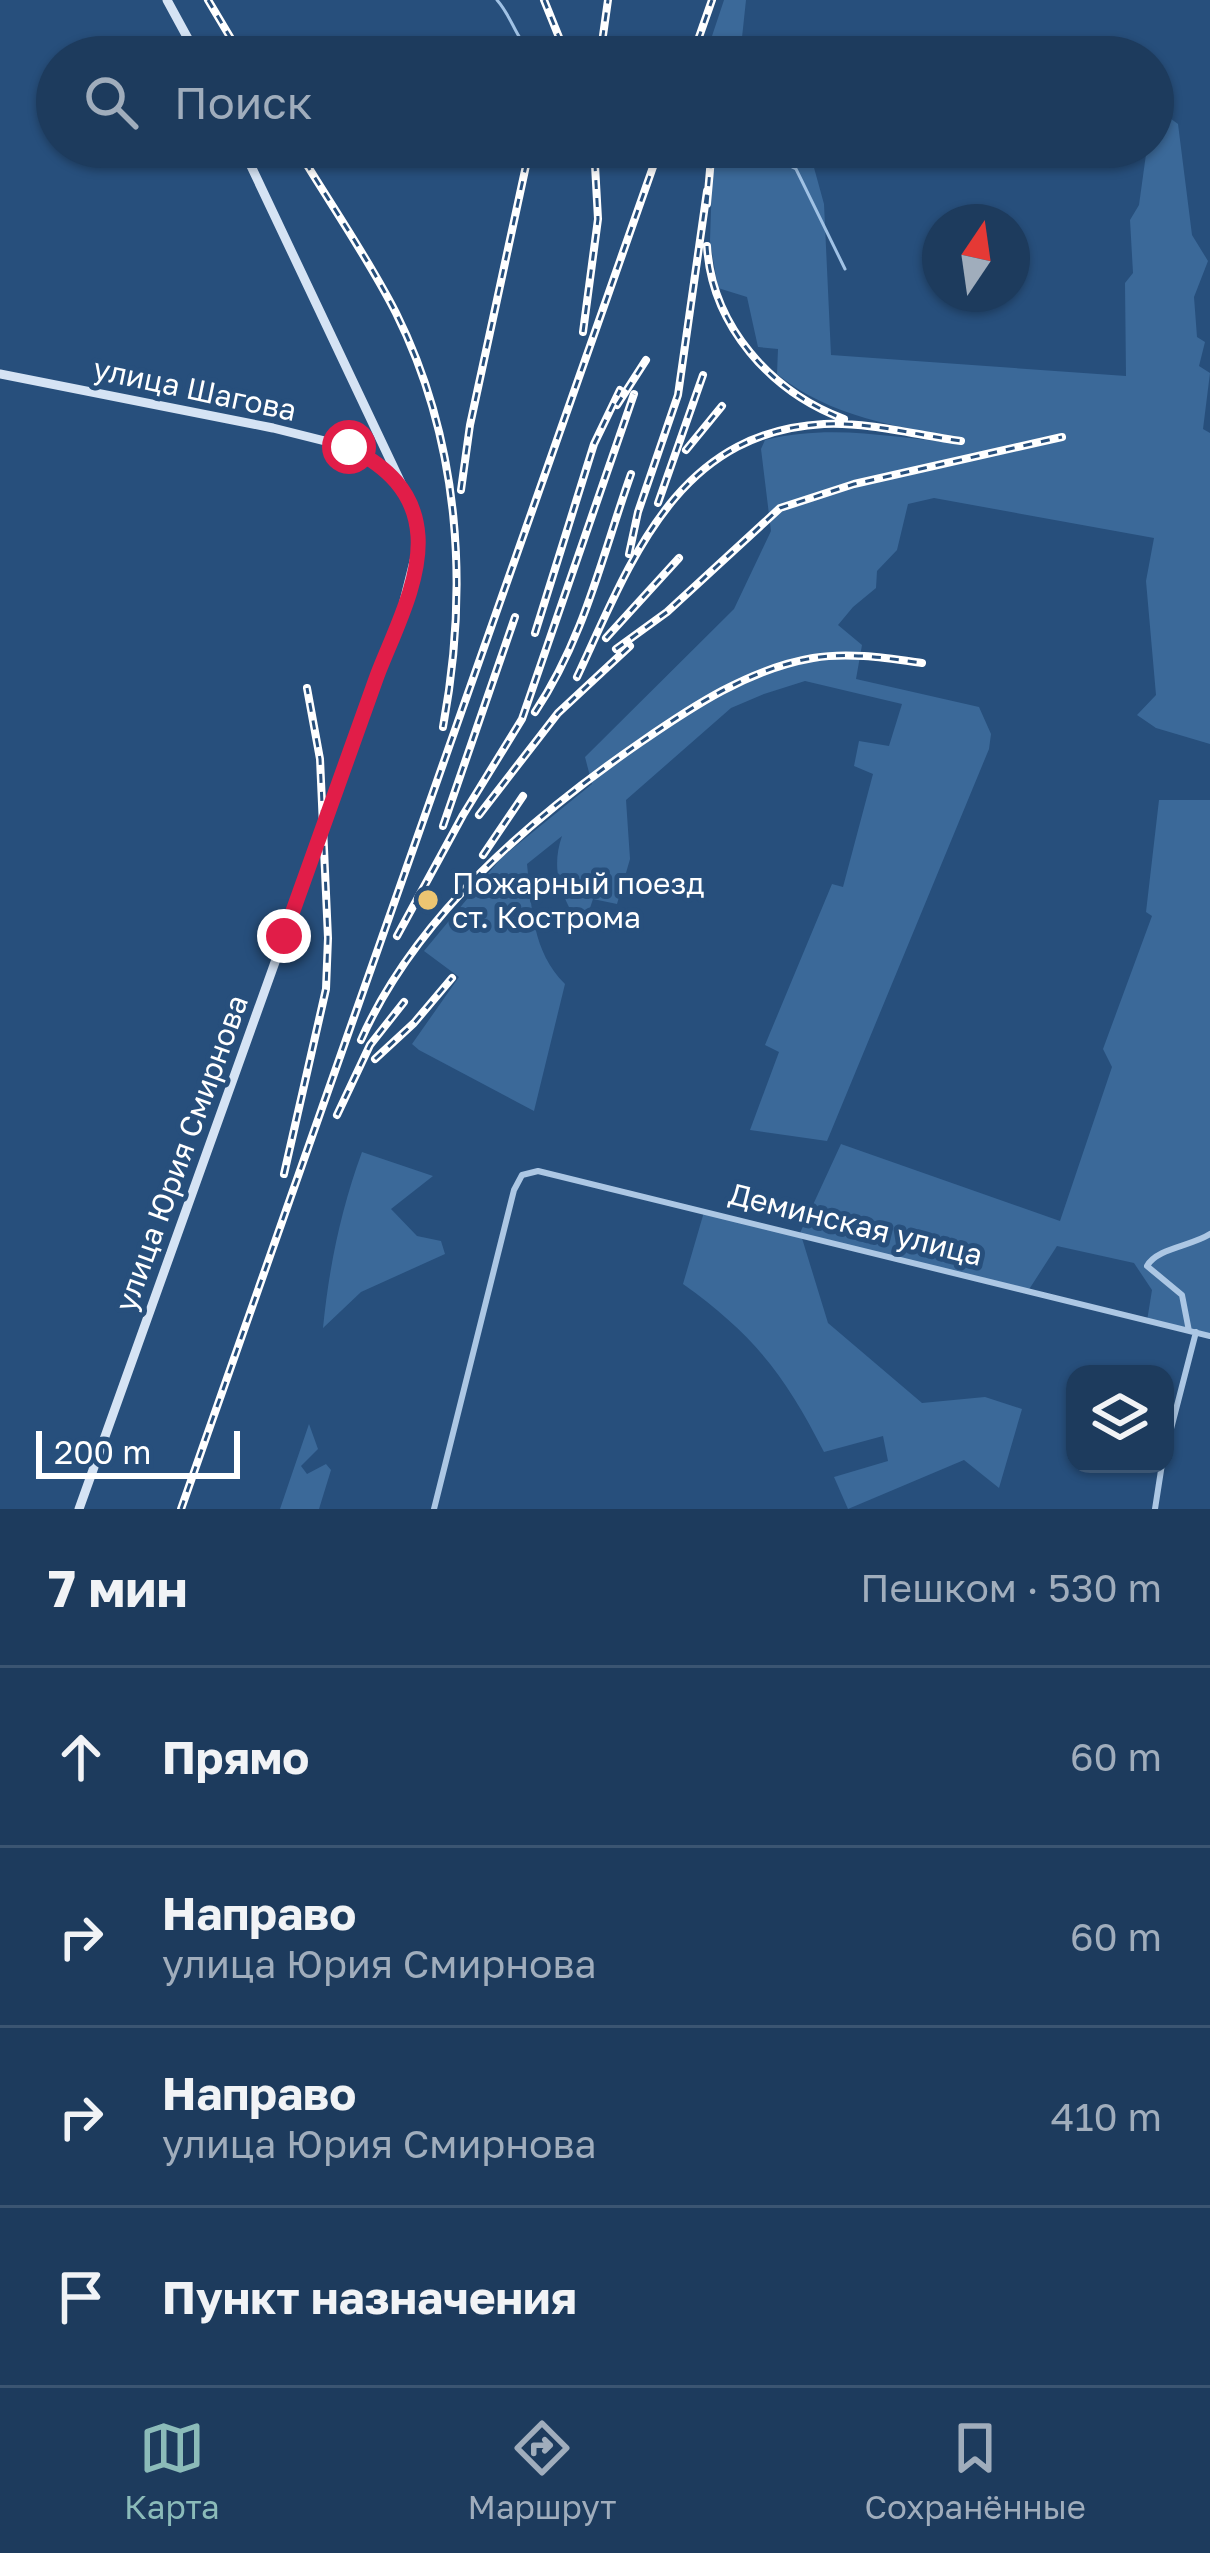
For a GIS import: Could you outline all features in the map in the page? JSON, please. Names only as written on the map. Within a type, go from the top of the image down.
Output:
[{"type":"main road","points":[[167,0],[187,36]]},
{"type":"main road","name":"улица Юрия Смирнова","points":[[79,1509],[412,578],[418,532],[402,485],[252,168]]},
{"type":"main road","name":"улица Шагова","points":[[0,374],[349,447]]},
{"type":"main road","points":[[349,447],[377,432]]},
{"type":"main road","points":[[349,447],[402,485]]},
{"type":"street","name":"Деминская улица","points":[[434,1509],[514,1190],[522,1174],[538,1171],[1210,1336]]},
{"type":"street","points":[[1174,1412],[1192,1332],[1182,1295],[1148,1266],[1155,1255],[1210,1234]]},
{"type":"street","points":[[1155,1509],[1161,1473]]},
{"type":"shaded area","points":[[724,0],[746,0],[742,36],[712,36]]},
{"type":"shaded area","points":[[1174,121],[1192,235],[1208,261],[1194,297],[1197,337],[1205,342],[1199,366],[1210,373],[1203,429],[1210,433],[1210,744],[1156,728],[1137,715],[1156,695],[1146,581],[1154,538],[934,498],[908,504],[897,550],[877,571],[876,588],[838,625],[862,645],[856,679],[979,707],[991,734],[989,749],[827,1141],[750,1130],[779,1052],[765,1045],[832,884],[843,887],[873,774],[854,766],[859,741],[889,746],[902,704],[805,681],[731,708],[626,800],[630,859],[617,904],[593,899],[582,932],[558,874],[562,836],[527,864],[540,943],[565,984],[534,1111],[412,1044],[459,977],[424,951],[501,858],[592,784],[585,757],[734,609],[771,531],[761,449],[765,440],[841,432],[963,443],[963,438],[842,410],[777,374],[778,349],[758,347],[747,297],[718,288],[710,241],[712,168],[814,168],[824,204],[831,355],[1126,376],[1125,283],[1133,273],[1130,220],[1139,205],[1144,168],[1174,168]]},
{"type":"shaded area","points":[[1159,800],[1210,800],[1210,1336],[1147,1321],[1152,1290],[1134,1263],[1057,1246],[1028,1291],[801,1235],[828,1323],[922,1403],[985,1397],[1022,1409],[999,1488],[964,1460],[848,1509],[834,1477],[888,1461],[883,1436],[824,1452],[765,1358],[683,1284],[704,1212],[800,1233],[841,1144],[1060,1221],[1112,1067],[1103,1049],[1152,916],[1146,912]]},
{"type":"shaded area","points":[[362,1152],[433,1176],[391,1209],[417,1236],[441,1241],[445,1254],[361,1292],[323,1328],[337,1238]]},
{"type":"shaded area","points":[[309,1424],[318,1449],[301,1466],[307,1474],[326,1464],[331,1470],[319,1509],[280,1509]]},
{"type":"waterway","points":[[497,0],[519,36]]},
{"type":"waterway","points":[[794,168],[845,269]]},
{"type":"railway","points":[[208,0],[229,36]]},
{"type":"railway","points":[[544,0],[559,36]]},
{"type":"railway","points":[[603,36],[608,0]]},
{"type":"railway","points":[[699,36],[712,0]]},
{"type":"railway","points":[[309,168],[396,313],[434,412],[446,464],[456,568],[456,621],[443,727]]},
{"type":"railway","points":[[461,490],[470,425],[525,168]]},
{"type":"railway","points":[[583,332],[598,219],[595,168]]},
{"type":"railway","points":[[181,1509],[653,168]]},
{"type":"railway","points":[[707,204],[710,168]]},
{"type":"railway","points":[[629,554],[638,512],[678,395],[707,191]]},
{"type":"railway","points":[[707,246],[720,303],[750,352],[792,392],[844,419]]},
{"type":"railway","points":[[617,405],[646,360]]},
{"type":"railway","points":[[658,503],[703,375]]},
{"type":"railway","points":[[535,633],[594,444],[620,390]]},
{"type":"railway","points":[[397,936],[522,719],[634,394]]},
{"type":"railway","points":[[686,450],[722,406]]},
{"type":"railway","points":[[577,677],[640,548],[665,510],[695,477],[731,451],[773,432],[824,424],[961,441]]},
{"type":"railway","points":[[616,649],[667,612],[780,508],[854,484],[1062,437]]},
{"type":"railway","points":[[535,712],[567,656],[631,474]]},
{"type":"railway","points":[[606,638],[679,558]]},
{"type":"railway","points":[[443,826],[515,617]]},
{"type":"railway","points":[[479,815],[558,713],[630,646]]},
{"type":"railway","points":[[361,1040],[413,952],[481,873],[559,803],[661,729],[722,691],[789,663],[840,656],[922,663]]},
{"type":"railway","points":[[284,1174],[326,989],[320,759],[307,688]]},
{"type":"railway","points":[[483,855],[523,796]]},
{"type":"railway","points":[[375,1059],[452,978]]},
{"type":"railway","points":[[337,1115],[370,1045],[404,1002]]},
{"type":"place","name":"Пожарный поезд ст. Кострома","points":[[428,900]]},
{"type":"route","points":[[284,936],[403,605],[418,545],[415,516],[402,485],[349,447]]}]
